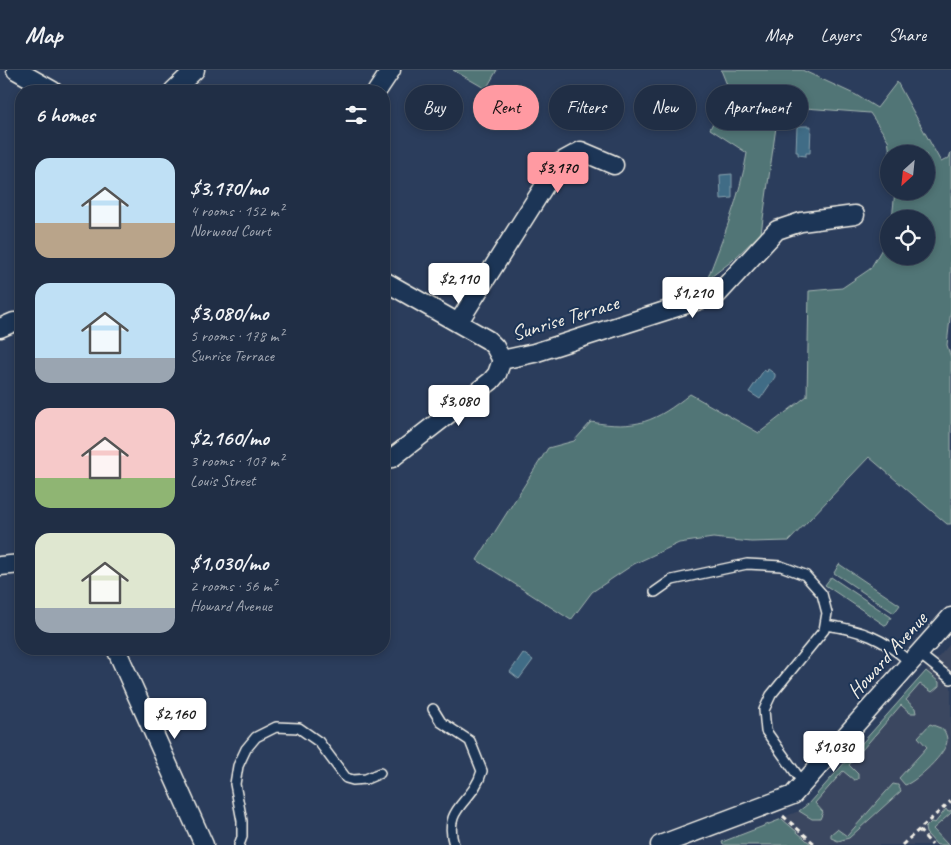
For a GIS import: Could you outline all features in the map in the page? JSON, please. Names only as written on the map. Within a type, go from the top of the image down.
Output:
[{"type":"street","points":[[16,70],[42,85]]},
{"type":"street","points":[[179,85],[195,70]]},
{"type":"street","points":[[380,85],[391,70]]},
{"type":"street","points":[[458,323],[559,163],[581,151],[614,165]]},
{"type":"street","name":"Sunrise Terrace","points":[[390,458],[490,381],[497,374],[502,360],[534,353],[718,294],[777,230],[801,222],[855,215]]},
{"type":"street","points":[[390,284],[491,343],[502,360]]},
{"type":"street","points":[[0,328],[15,322]]},
{"type":"street","points":[[0,566],[15,565]]},
{"type":"street","name":"Howard Avenue","points":[[660,845],[793,795],[951,617]]},
{"type":"street","points":[[119,655],[204,845]]},
{"type":"lane","points":[[655,592],[672,580],[747,564],[781,566],[805,575],[822,594],[827,613],[824,630],[771,695],[764,710],[766,730],[804,784]]},
{"type":"lane","points":[[825,625],[854,630],[873,636],[951,679]]},
{"type":"lane","points":[[433,709],[441,722],[470,742],[482,771],[474,791],[451,819],[450,833],[454,845]]},
{"type":"lane","points":[[239,845],[242,821],[234,784],[242,757],[256,737],[276,727],[298,728],[319,742],[346,778],[366,780],[380,774]]},
{"type":"path","points":[[902,845],[951,801]]},
{"type":"path","points":[[782,816],[816,845]]},
{"type":"path","points":[[919,830],[932,845]]},
{"type":"shaded area","points":[[808,126],[811,126],[810,153],[806,153],[806,156],[798,155],[798,152],[796,152],[797,130],[808,130]]},
{"type":"shaded area","points":[[732,174],[732,198],[721,199],[720,175]]},
{"type":"shaded area","points":[[768,369],[775,374],[775,377],[760,399],[749,392],[764,370],[767,372]]},
{"type":"shaded area","points":[[951,643],[951,845],[723,845],[722,842],[799,811],[808,804]]},
{"type":"shaded area","points":[[523,653],[533,660],[519,679],[510,672]]},
{"type":"green space","points":[[453,70],[497,70],[488,85],[479,85]]},
{"type":"green space","points":[[721,70],[802,70],[856,95],[877,108],[897,82],[932,145],[889,145],[888,140],[870,113],[808,108],[808,85],[727,85]]},
{"type":"green space","points":[[712,130],[776,130],[761,233],[732,261],[707,280],[725,233],[747,153]]},
{"type":"green space","points":[[935,151],[941,162],[949,158],[951,152],[951,309],[947,345],[951,358],[951,524],[947,524],[869,457],[789,541],[751,542],[713,538],[679,543],[634,564],[592,592],[571,620],[477,560],[548,448],[574,441],[591,422],[621,425],[644,422],[678,404],[690,394],[759,433],[807,396],[809,291],[842,288],[870,269],[880,252],[880,265],[935,265],[935,210],[893,210],[894,200],[935,200]]},
{"type":"green space","points":[[839,564],[900,605],[894,613],[834,573]]},
{"type":"green space","points":[[831,577],[891,617],[886,626],[825,585]]},
{"type":"green space","points":[[926,671],[939,682],[939,686],[932,692],[920,684],[906,700],[915,708],[916,713],[910,713],[901,705],[849,765],[858,774],[858,779],[854,780],[843,771],[815,803],[823,812],[820,819],[812,819],[799,811],[808,804]]},
{"type":"green space","points":[[930,724],[943,729],[947,737],[946,745],[930,766],[905,785],[899,778],[927,747],[918,737]]},
{"type":"green space","points":[[893,784],[898,785],[901,791],[849,838],[838,841],[831,838],[831,834],[837,829],[847,836]]},
{"type":"green space","points":[[946,809],[948,812],[951,810],[951,813],[933,829],[948,845],[937,845],[926,833],[925,828],[931,822],[935,823]]},
{"type":"green space","points":[[782,819],[812,845],[723,845],[722,842]]}]
